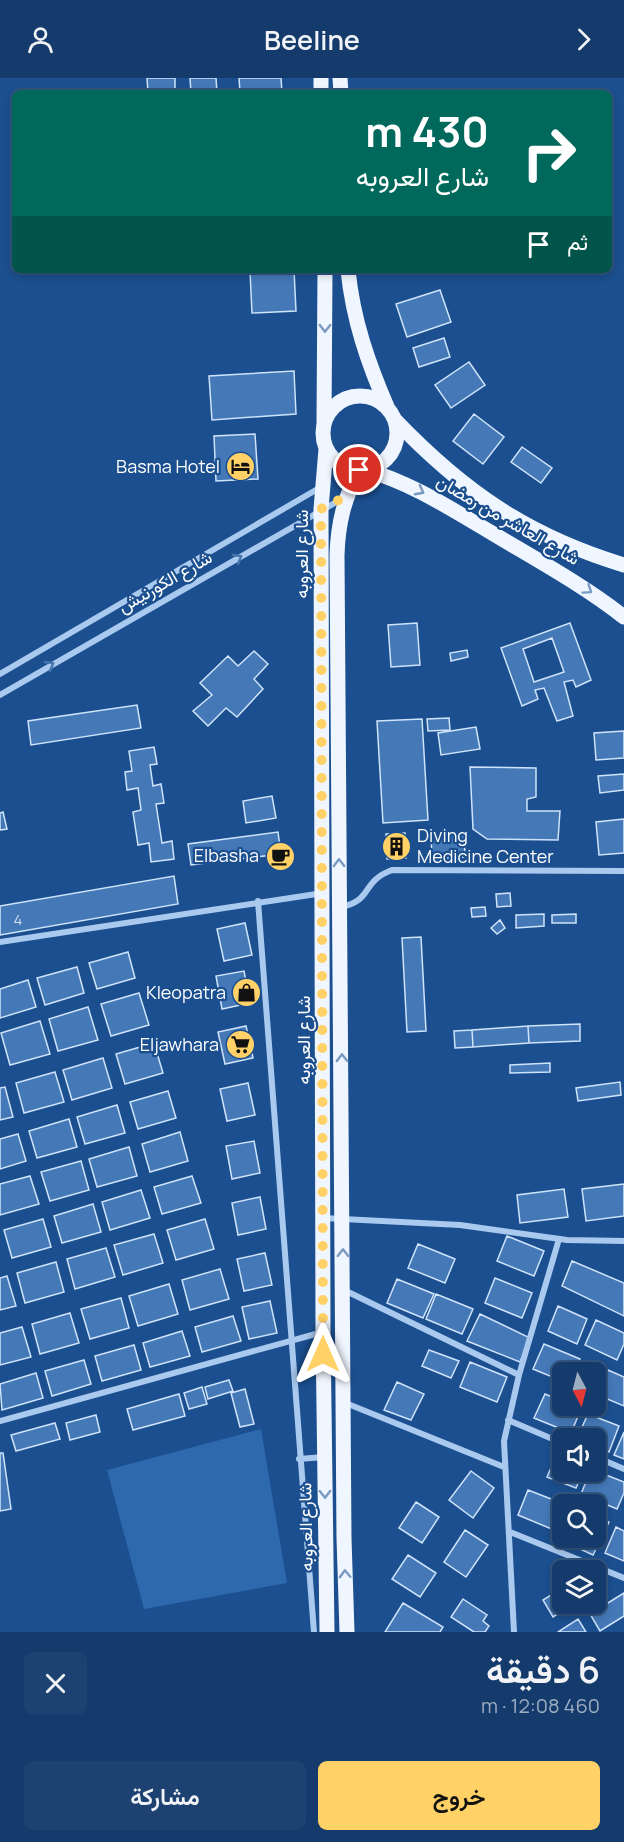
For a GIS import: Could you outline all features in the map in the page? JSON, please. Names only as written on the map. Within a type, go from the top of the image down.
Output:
[{"type":"main road","points":[[325,273],[324,426],[327,449],[340,464],[362,470],[378,466],[392,452],[398,433],[359,337],[351,304],[348,273]]},
{"type":"main road","points":[[324,426],[335,406],[345,399],[368,397],[392,414]]},
{"type":"main road","name":"شارع العاشر من رمضان","points":[[392,414],[430,456],[485,501],[552,539],[624,565]]},
{"type":"main road","name":"شارع العروبه","points":[[327,449],[321,509],[323,1332],[327,1632]]},
{"type":"main road","name":"شارع العاشر من رمضان","points":[[362,470],[386,476],[425,494],[582,586],[624,617]]},
{"type":"main road","name":"شارع العروبه","points":[[347,1632],[343,1419],[337,555],[338,525],[345,497],[362,470]]},
{"type":"main road","points":[[324,1420],[343,1419]]},
{"type":"street","name":"شارع الكورنيش","points":[[0,674],[322,487]]},
{"type":"street","name":"شارع الكورنيش","points":[[0,695],[345,497]]},
{"type":"street","points":[[340,907],[355,904],[364,897],[376,876],[392,870],[624,871]]},
{"type":"street","points":[[0,942],[258,901],[323,893]]},
{"type":"street","points":[[258,901],[314,1632]]},
{"type":"street","points":[[323,1218],[460,1225],[559,1239],[624,1242]]},
{"type":"street","points":[[514,1632],[504,1441],[519,1375],[559,1239]]},
{"type":"street","points":[[343,1290],[519,1375]]},
{"type":"street","points":[[0,1420],[323,1332]]},
{"type":"street","points":[[343,1402],[504,1467]]},
{"type":"street","points":[[508,1420],[552,1439]]},
{"type":"street","points":[[299,1459],[324,1457]]},
{"type":"street","points":[[606,1461],[624,1468]]},
{"type":"street","points":[[510,1532],[624,1578]]},
{"type":"shaded area","points":[[261,1429],[287,1583],[144,1609],[107,1470]]},
{"type":"building","points":[[147,78],[175,78],[175,90],[148,90]]},
{"type":"building","points":[[190,78],[216,78],[217,90],[191,90]]},
{"type":"building","points":[[239,78],[281,78],[282,90],[240,90]]},
{"type":"building","points":[[250,273],[294,273],[296,311],[252,313]]},
{"type":"building","points":[[440,290],[451,322],[407,337],[396,304]]},
{"type":"building","points":[[444,338],[450,357],[419,367],[413,348]]},
{"type":"building","points":[[469,362],[485,385],[451,408],[435,385]]},
{"type":"building","points":[[294,371],[296,414],[212,420],[209,376]]},
{"type":"building","points":[[474,414],[504,437],[483,464],[453,441]]},
{"type":"building","points":[[255,434],[258,479],[216,481],[214,436]]},
{"type":"building","points":[[522,447],[552,468],[541,483],[511,462]]},
{"type":"building","points":[[417,623],[420,665],[391,667],[388,625]]},
{"type":"building","points":[[570,623],[591,680],[576,687],[573,680],[564,682],[573,716],[557,721],[544,688],[535,690],[538,699],[522,706],[501,648]],"holes":[[[552,638],[564,672],[534,682],[523,649]]]},
{"type":"building","points":[[467,650],[468,657],[451,661],[450,653]]},
{"type":"building","points":[[254,651],[268,664],[254,679],[263,689],[237,717],[226,708],[208,726],[193,711],[212,695],[200,683],[228,656],[238,666]]},
{"type":"building","points":[[137,705],[141,728],[31,745],[28,721]]},
{"type":"building","points":[[449,718],[450,730],[428,731],[427,719]]},
{"type":"building","points":[[422,719],[428,820],[383,823],[377,721]]},
{"type":"building","points":[[476,727],[480,749],[441,755],[438,733]]},
{"type":"building","points":[[624,731],[624,758],[596,760],[594,733]]},
{"type":"building","points":[[154,747],[157,764],[150,765],[153,786],[161,784],[164,803],[156,804],[162,843],[172,841],[174,859],[151,862],[149,843],[138,845],[133,812],[141,810],[138,788],[127,790],[125,772],[132,771],[129,751]]},
{"type":"building","points":[[470,767],[536,768],[536,797],[527,799],[527,811],[560,811],[558,840],[487,839],[473,829]]},
{"type":"building","points":[[624,774],[624,790],[600,793],[598,776]]},
{"type":"building","points":[[272,796],[276,818],[246,823],[243,801]]},
{"type":"building","points":[[3,812],[7,829],[0,830],[0,813]]},
{"type":"building","points":[[624,819],[624,853],[599,855],[596,822]]},
{"type":"building","points":[[278,832],[281,854],[191,865],[188,844]]},
{"type":"building","name":"Diving Medicine Center","points":[[405,833],[406,858],[387,859],[386,834]]},
{"type":"building","points":[[464,833],[465,857],[432,859],[431,835]]},
{"type":"building","points":[[174,876],[178,904],[0,935],[0,906]]},
{"type":"building","points":[[510,893],[511,906],[497,907],[496,894]]},
{"type":"building","points":[[485,907],[486,916],[472,917],[471,908]]},
{"type":"building","points":[[544,914],[544,926],[516,928],[516,915]]},
{"type":"building","points":[[576,914],[576,923],[552,923],[552,915]]},
{"type":"building","points":[[500,920],[505,928],[497,934],[491,928]]},
{"type":"building","points":[[245,923],[252,955],[224,961],[217,929]]},
{"type":"building","points":[[421,937],[426,1031],[407,1032],[402,938]]},
{"type":"building","points":[[128,952],[135,978],[97,989],[89,963]]},
{"type":"building","points":[[77,967],[84,993],[45,1005],[37,978]]},
{"type":"building","points":[[244,971],[250,1003],[222,1009],[216,976]]},
{"type":"building","points":[[28,980],[36,1007],[0,1018],[0,989]]},
{"type":"building","points":[[139,993],[149,1025],[111,1036],[101,1004]]},
{"type":"building","points":[[88,1007],[98,1040],[58,1051],[49,1019]]},
{"type":"building","points":[[40,1021],[50,1054],[10,1065],[1,1033]]},
{"type":"building","points":[[580,1024],[580,1041],[529,1043],[528,1026]]},
{"type":"building","points":[[246,1026],[253,1058],[225,1064],[218,1032]]},
{"type":"building","points":[[528,1026],[529,1043],[473,1047],[472,1030]]},
{"type":"building","points":[[472,1030],[473,1047],[455,1048],[454,1031]]},
{"type":"building","points":[[154,1043],[163,1073],[125,1084],[116,1054]]},
{"type":"building","points":[[103,1058],[112,1088],[72,1100],[63,1070]]},
{"type":"building","points":[[550,1063],[550,1072],[510,1073],[510,1065]]},
{"type":"building","points":[[55,1072],[64,1102],[24,1113],[16,1083]]},
{"type":"building","points":[[620,1082],[621,1095],[578,1101],[576,1088]]},
{"type":"building","points":[[248,1083],[255,1115],[227,1121],[220,1089]]},
{"type":"building","points":[[5,1087],[13,1117],[0,1120],[0,1088]]},
{"type":"building","points":[[168,1091],[176,1118],[138,1129],[130,1102]]},
{"type":"building","points":[[117,1105],[125,1133],[85,1144],[77,1117]]},
{"type":"building","points":[[69,1119],[77,1147],[37,1158],[29,1131]]},
{"type":"building","points":[[180,1132],[188,1161],[150,1172],[142,1144]]},
{"type":"building","points":[[18,1134],[26,1161],[0,1169],[0,1139]]},
{"type":"building","points":[[254,1141],[260,1173],[232,1179],[226,1146]]},
{"type":"building","points":[[129,1147],[137,1176],[97,1187],[89,1159]]},
{"type":"building","points":[[81,1161],[89,1190],[50,1201],[41,1172]]},
{"type":"building","points":[[30,1176],[39,1204],[0,1215],[0,1184]]},
{"type":"building","points":[[192,1176],[201,1203],[162,1214],[154,1187]]},
{"type":"building","points":[[624,1184],[624,1216],[586,1221],[582,1189]]},
{"type":"building","points":[[564,1189],[568,1217],[520,1223],[517,1195]]},
{"type":"building","points":[[141,1190],[150,1218],[110,1230],[102,1202]]},
{"type":"building","points":[[260,1197],[266,1229],[238,1235],[232,1203]]},
{"type":"building","points":[[93,1204],[101,1232],[62,1243],[54,1216]]},
{"type":"building","points":[[43,1219],[51,1247],[12,1258],[4,1230]]},
{"type":"building","points":[[205,1219],[214,1249],[176,1260],[167,1230]]},
{"type":"building","points":[[154,1234],[163,1263],[123,1275],[114,1245]]},
{"type":"building","points":[[507,1236],[544,1251],[534,1276],[497,1261]]},
{"type":"building","points":[[418,1244],[455,1259],[445,1283],[408,1268]]},
{"type":"building","points":[[106,1248],[115,1277],[75,1289],[67,1259]]},
{"type":"building","points":[[265,1253],[272,1285],[244,1291],[237,1259]]},
{"type":"building","points":[[572,1261],[624,1283],[624,1316],[562,1286]]},
{"type":"building","points":[[56,1262],[64,1292],[25,1303],[17,1273]]},
{"type":"building","points":[[220,1269],[229,1299],[190,1310],[182,1280]]},
{"type":"building","points":[[7,1276],[16,1306],[0,1310],[0,1278]]},
{"type":"building","points":[[495,1278],[532,1293],[522,1318],[485,1303]]},
{"type":"building","points":[[397,1279],[434,1294],[423,1318],[387,1303]]},
{"type":"building","points":[[169,1284],[178,1314],[138,1326],[129,1296]]},
{"type":"building","points":[[436,1294],[473,1309],[462,1334],[426,1319]]},
{"type":"building","points":[[121,1298],[129,1328],[90,1339],[81,1309]]},
{"type":"building","points":[[270,1301],[277,1333],[249,1339],[242,1307]]},
{"type":"building","points":[[558,1306],[587,1319],[577,1344],[548,1331]]},
{"type":"building","points":[[70,1313],[79,1343],[40,1354],[32,1324]]},
{"type":"building","points":[[480,1314],[530,1338],[520,1362],[467,1341]]},
{"type":"building","points":[[233,1316],[241,1341],[202,1352],[195,1327]]},
{"type":"building","points":[[596,1320],[624,1333],[624,1344],[617,1360],[585,1345]]},
{"type":"building","points":[[22,1327],[31,1357],[0,1365],[0,1333]]},
{"type":"building","points":[[182,1331],[190,1356],[150,1367],[143,1343]]},
{"type":"building","points":[[544,1344],[580,1359],[579,1362],[552,1362],[552,1377],[533,1369]]},
{"type":"building","points":[[134,1345],[141,1370],[102,1381],[95,1356]]},
{"type":"building","points":[[429,1350],[459,1361],[451,1378],[422,1366]]},
{"type":"building","points":[[84,1360],[91,1384],[52,1396],[45,1371]]},
{"type":"building","points":[[470,1362],[507,1377],[497,1402],[460,1387]]},
{"type":"building","points":[[608,1370],[624,1377],[624,1406],[606,1398]]},
{"type":"building","points":[[36,1373],[43,1398],[2,1410],[0,1384]]},
{"type":"building","points":[[229,1380],[233,1391],[208,1399],[205,1387]]},
{"type":"building","points":[[397,1382],[424,1394],[411,1420],[384,1410]]},
{"type":"building","points":[[202,1387],[207,1404],[189,1409],[184,1393]]},
{"type":"building","points":[[245,1389],[254,1424],[240,1427],[231,1393]]},
{"type":"building","points":[[179,1394],[185,1416],[133,1430],[127,1409]]},
{"type":"building","points":[[545,1394],[552,1397],[552,1416],[578,1416],[573,1428],[559,1428],[534,1418]]},
{"type":"building","points":[[96,1415],[100,1432],[70,1440],[66,1423]]},
{"type":"building","points":[[587,1416],[593,1416],[619,1426],[609,1452],[606,1451],[606,1428],[582,1428]]},
{"type":"building","points":[[55,1423],[60,1439],[16,1451],[11,1435]]},
{"type":"building","points":[[624,1432],[624,1459],[614,1455]]},
{"type":"building","points":[[0,1453],[3,1453],[11,1509],[0,1511]]},
{"type":"building","points":[[552,1466],[552,1479],[547,1477]]},
{"type":"building","points":[[471,1471],[494,1488],[473,1518],[449,1500]]},
{"type":"building","points":[[606,1475],[624,1482],[624,1493],[617,1509],[606,1504],[606,1494],[581,1494],[586,1482],[606,1482]]},
{"type":"building","points":[[560,1482],[579,1482],[576,1488]]},
{"type":"building","points":[[528,1490],[552,1499],[552,1529],[518,1515]]},
{"type":"building","points":[[416,1502],[439,1517],[422,1543],[399,1528]]},
{"type":"building","points":[[616,1527],[624,1531],[624,1561],[605,1553]]},
{"type":"building","points":[[465,1530],[488,1545],[466,1577],[444,1562]]},
{"type":"building","points":[[578,1548],[596,1548],[593,1555]]},
{"type":"building","points":[[408,1555],[436,1573],[420,1597],[392,1579]]},
{"type":"building","points":[[624,1593],[624,1616],[600,1631],[590,1614],[606,1614],[606,1604]]},
{"type":"building","points":[[552,1594],[552,1614],[558,1614],[553,1617],[543,1600]]},
{"type":"building","points":[[463,1599],[487,1615],[483,1621],[489,1626],[485,1632],[474,1632],[451,1617]]},
{"type":"building","points":[[403,1603],[443,1627],[440,1632],[385,1632]]},
{"type":"building","points":[[578,1619],[586,1632],[558,1632]]},
{"type":"place","name":"Basma Hotel","points":[[241,467]]},
{"type":"place","name":"Diving Medicine Center","points":[[396,846]]},
{"type":"place","name":"Elbasha","points":[[280,856]]},
{"type":"place","name":"Kleopatra","points":[[247,993]]},
{"type":"place","name":"Eljawhara","points":[[240,1045]]},
{"type":"route","points":[[323,1354],[321,509],[345,497],[359,470]]}]
